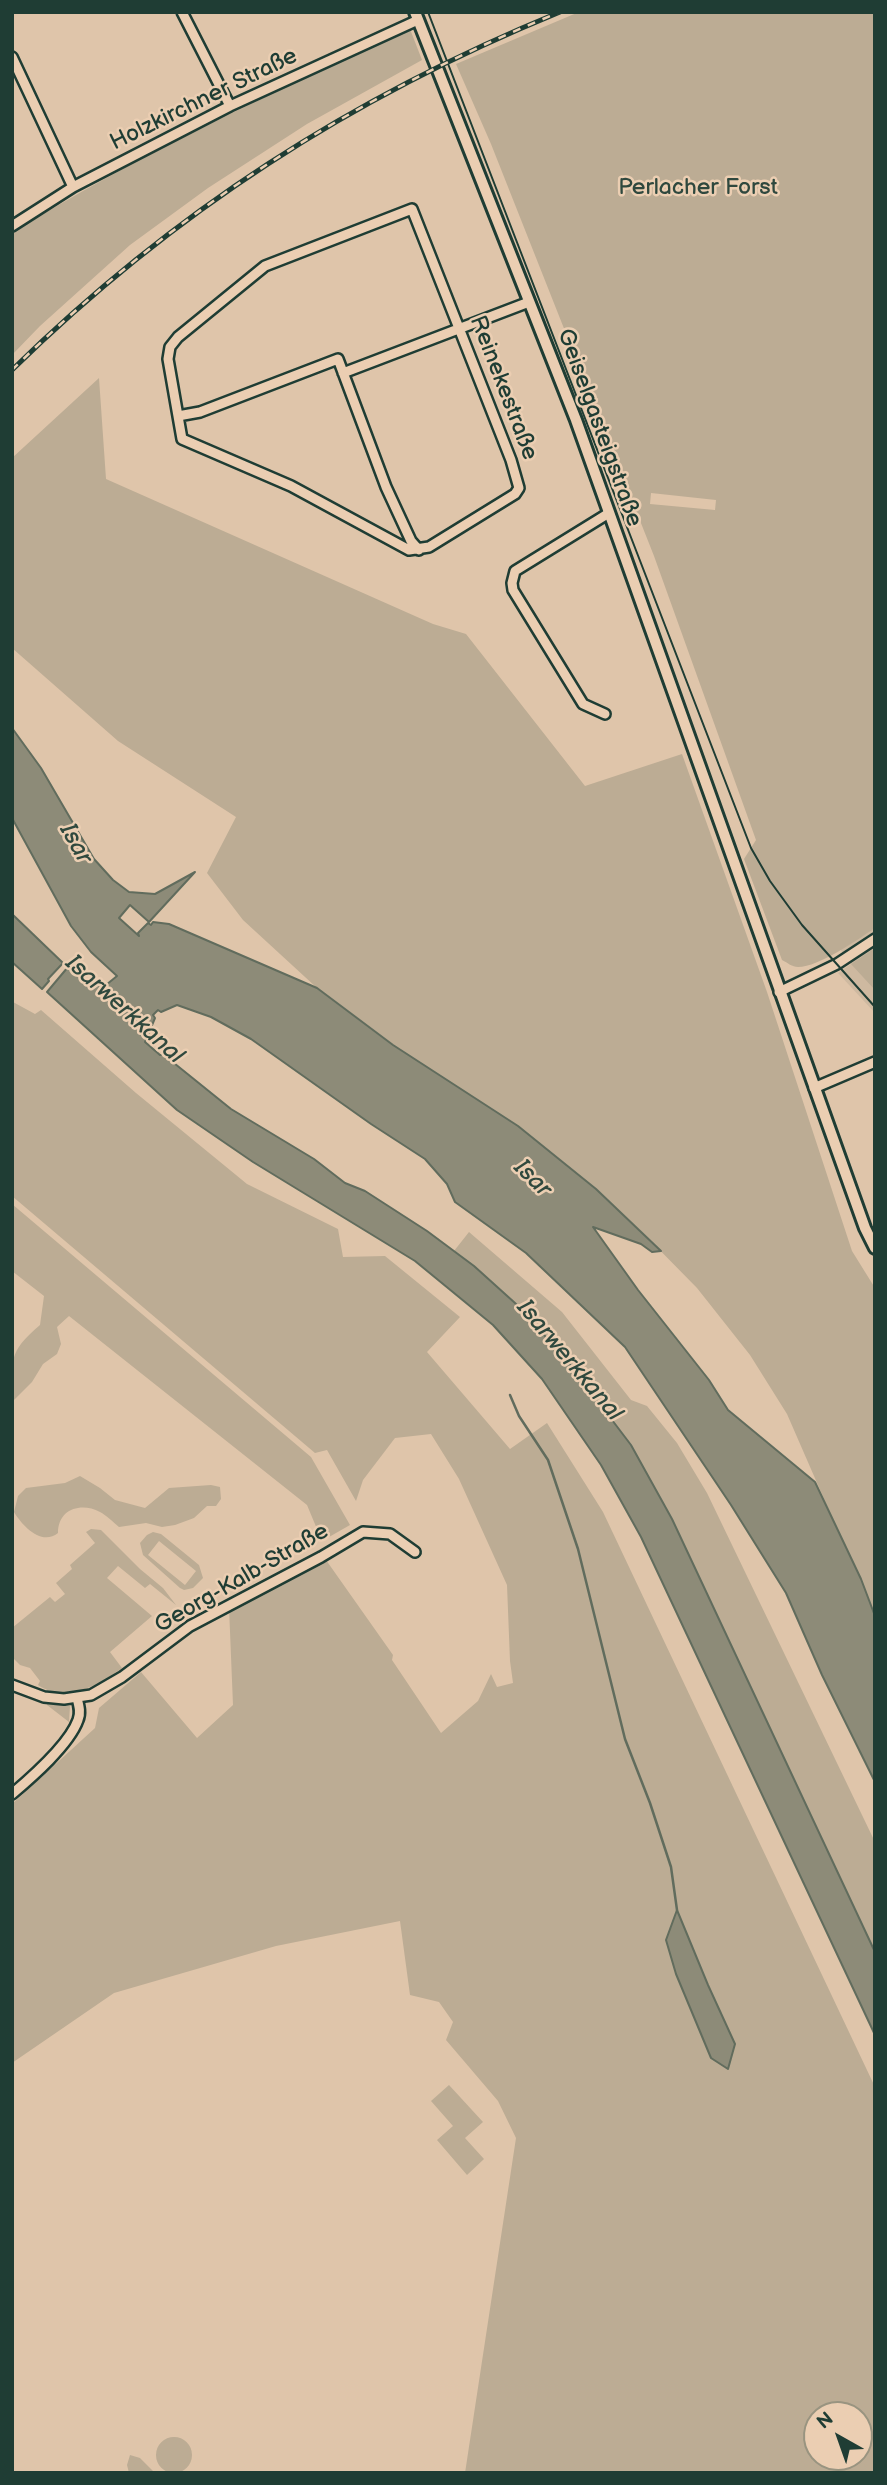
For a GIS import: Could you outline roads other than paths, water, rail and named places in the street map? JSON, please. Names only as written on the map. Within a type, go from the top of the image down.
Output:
[{"type":"main road","name":"Geiselgasteigstraße","points":[[417,16],[576,420],[779,992],[865,1228],[875,1248]]},
{"type":"street","points":[[182,12],[230,106]]},
{"type":"street","name":"Holzkirchner Straße","points":[[12,226],[73,187],[230,106],[417,16]]},
{"type":"street","points":[[12,57],[73,187]]},
{"type":"street","name":"Reinekestraße","points":[[412,209],[460,330],[512,460],[519,488],[515,494],[429,547],[409,550],[398,546],[291,486],[182,439],[167,359],[170,347],[178,337],[265,266],[412,209]]},
{"type":"street","points":[[343,373],[529,302]]},
{"type":"street","points":[[178,416],[200,412],[338,359],[386,487],[411,541],[419,550]]},
{"type":"street","points":[[606,714],[583,704],[513,590],[512,583],[515,571],[609,513]]},
{"type":"street","points":[[779,992],[837,964],[875,939]]},
{"type":"street","points":[[816,1093],[875,1062]]},
{"type":"street","name":"Georg-Kalb-Straße","points":[[12,1685],[44,1697],[77,1698],[92,1695],[201,1619],[321,1557],[363,1532],[390,1534],[415,1552]]},
{"type":"street","points":[[12,1794],[55,1753],[74,1728],[80,1712],[77,1698]]},
{"type":"water","points":[[12,728],[41,768],[94,859],[113,880],[129,892],[155,894],[195,872],[149,922],[130,905],[119,918],[139,936],[138,933],[148,923],[169,924],[317,988],[393,1045],[518,1126],[596,1189],[661,1251],[652,1252],[641,1244],[593,1227],[638,1290],[709,1380],[728,1410],[815,1482],[861,1579],[875,1616],[875,1782],[822,1675],[786,1593],[731,1505],[625,1347],[526,1253],[455,1202],[447,1184],[425,1159],[251,1039],[211,1017],[177,1005],[161,1012],[158,1010],[153,1015],[155,1018],[145,1042],[160,1055],[164,1055],[231,1109],[314,1159],[345,1183],[365,1191],[427,1231],[474,1266],[515,1303],[565,1358],[631,1445],[672,1519],[875,1952],[875,2035],[641,1537],[601,1465],[542,1379],[493,1325],[415,1261],[253,1162],[177,1110],[47,992],[68,967],[88,981],[98,984],[106,985],[117,976],[91,952],[71,926],[12,818]]},
{"type":"water","points":[[12,914],[63,963],[42,989],[12,962]]},
{"type":"water","points":[[677,1910],[735,2044],[728,2069],[711,2058],[676,1974],[666,1940]]},
{"type":"waterway","points":[[510,1395],[519,1416],[548,1460],[578,1549],[625,1739],[671,1867],[677,1910]]},
{"type":"tram line","points":[[428,12],[751,848],[770,881],[802,925],[875,1007]]},
{"type":"railway","points":[[12,370],[136,259],[268,164],[409,82],[483,45],[560,12]]},
{"type":"park label","name":"Perlacher Forst","points":[[698,188]]},
{"type":"water label","name":"Isar","points":[[75,844]]},
{"type":"water label","name":"Isarwerkkanal","points":[[124,1010]]},
{"type":"water label","name":"Isar","points":[[532,1179]]},
{"type":"water label","name":"Isarwerkkanal","points":[[569,1361]]}]
